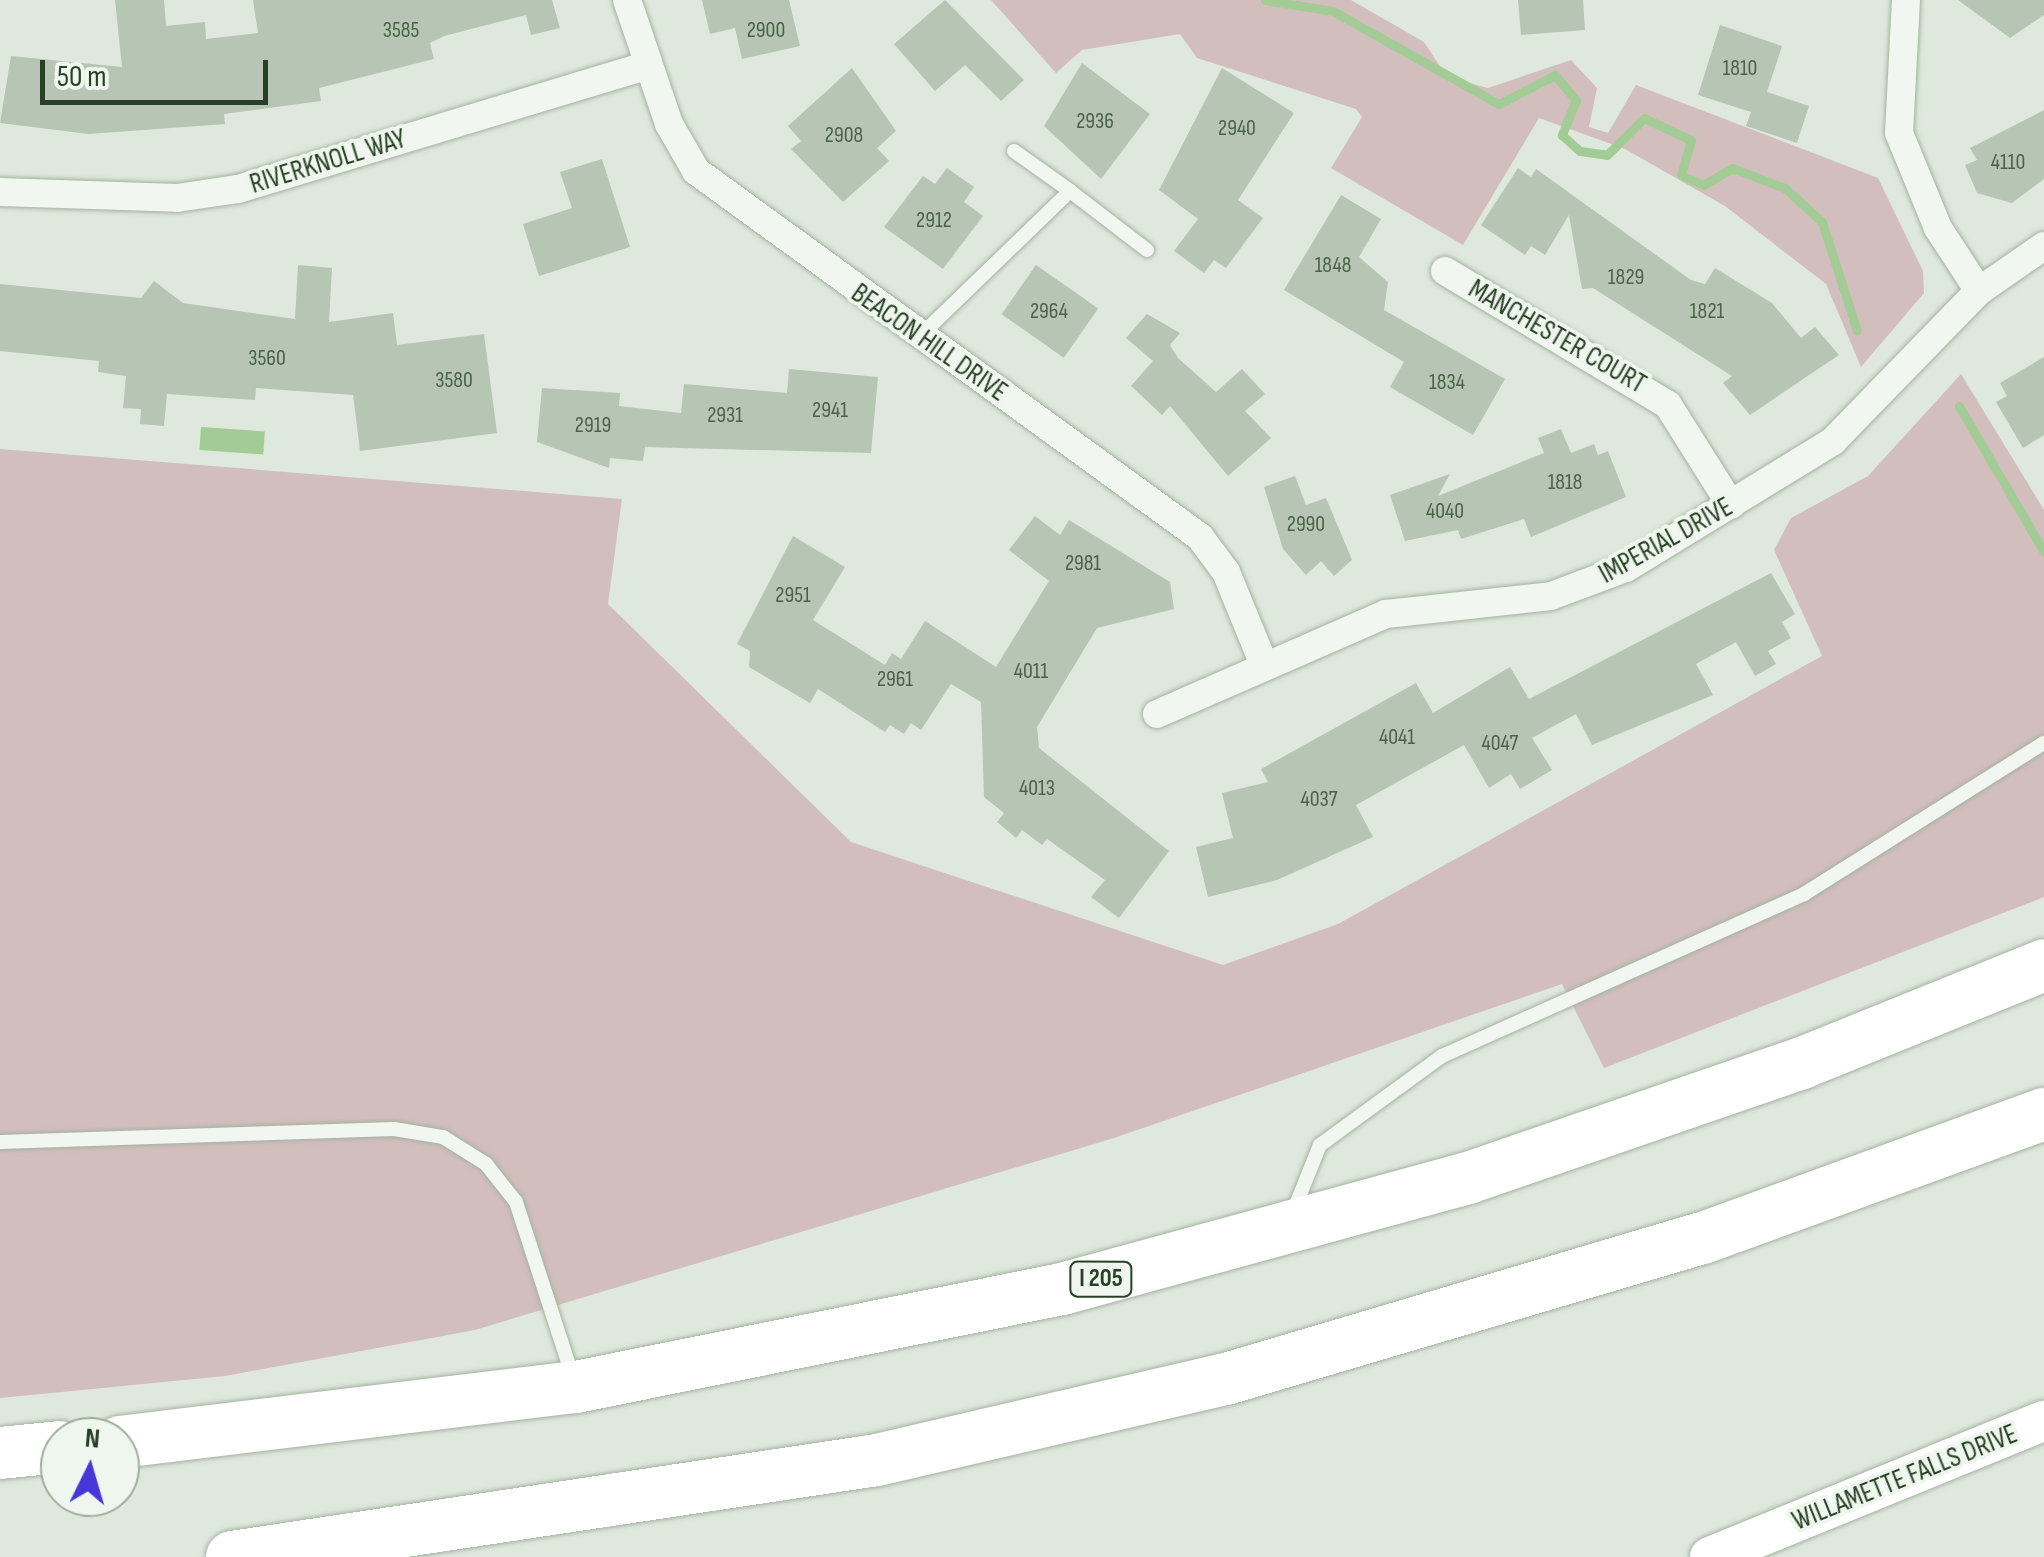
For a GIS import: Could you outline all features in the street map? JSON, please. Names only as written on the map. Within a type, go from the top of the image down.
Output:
[{"type":"highway","name":"I 205","points":[[140,1440],[576,1387],[874,1332],[1285,1232],[1657,1114],[2044,965]]},
{"type":"highway","points":[[232,1557],[858,1464],[1226,1379],[1685,1244],[2044,1114]]},
{"type":"highway","points":[[0,1453],[40,1449]]},
{"type":"street","name":"BEACON HILL DRIVE","points":[[628,0],[648,65],[696,171],[1200,537],[1226,572],[1263,662]]},
{"type":"street","points":[[1906,0],[1899,133],[1931,216],[1979,291]]},
{"type":"street","name":"RIVERKNOLL WAY","points":[[0,192],[177,198],[238,189],[648,65]]},
{"type":"street","name":"IMPERIAL DRIVE","points":[[1158,714],[1263,662],[1386,614],[1584,587],[1731,505],[1833,441],[1979,291],[2044,246]]},
{"type":"street","name":"MANCHESTER COURT","points":[[1444,272],[1668,405],[1731,505]]},
{"type":"street","name":"WILLAMETTE FALLS DRIVE","points":[[1710,1557],[2044,1420]]},
{"type":"lane","points":[[1014,150],[1147,250]]},
{"type":"lane","points":[[920,337],[1070,191]]},
{"type":"lane","points":[[1285,1232],[1320,1145],[1442,1056],[1804,894],[2044,743]]},
{"type":"lane","points":[[0,1142],[394,1129],[444,1136],[486,1164],[516,1202],[576,1387]]},
{"type":"shaded area","points":[[991,0],[1351,0],[1424,42],[1447,77],[1488,88],[1571,60],[1597,88],[1589,127],[1608,133],[1636,85],[1878,178],[1923,271],[1924,293],[1861,367],[1826,284],[1725,206],[1625,149],[1539,118],[1463,245],[1331,168],[1362,117],[1356,109],[1197,58],[1180,34],[1082,50],[1056,73]]},
{"type":"shaded area","points":[[1961,374],[2044,510],[2044,897],[1604,1068],[1562,984],[1114,1138],[475,1330],[225,1376],[0,1398],[0,449],[622,499],[608,604],[851,842],[1223,965],[1338,924],[1822,656],[1774,550],[1791,518],[1868,476]]},
{"type":"shaded area","points":[[201,427],[265,431],[263,454],[199,450]]},
{"type":"building","points":[[115,0],[164,0],[166,26],[205,22],[206,39],[258,33],[253,0],[552,0],[560,28],[531,35],[526,15],[444,36],[430,43],[434,59],[319,88],[321,101],[224,114],[225,124],[89,134],[0,123],[11,56],[122,67]]},
{"type":"building","points":[[702,0],[789,0],[800,46],[742,59],[735,28],[710,34]]},
{"type":"building","points":[[945,0],[1024,80],[1001,101],[965,65],[935,91],[894,44]]},
{"type":"building","points":[[1518,0],[1583,0],[1585,30],[1521,35]]},
{"type":"building","points":[[1958,0],[2044,0],[2044,15],[2010,38]]},
{"type":"building","points":[[1720,25],[1782,46],[1767,92],[1809,106],[1797,143],[1746,126],[1751,112],[1698,95]]},
{"type":"building","points":[[1082,63],[1150,114],[1101,179],[1044,126]]},
{"type":"building","points":[[852,68],[896,131],[877,148],[889,161],[843,202],[791,149],[801,141],[788,126]]},
{"type":"building","points":[[1222,68],[1294,113],[1238,200],[1263,218],[1226,268],[1214,260],[1204,273],[1174,251],[1198,219],[1159,190]]},
{"type":"building","points":[[2044,110],[2044,179],[2012,203],[1977,193],[1965,165],[1977,160],[1970,148]]},
{"type":"building","points":[[602,159],[630,247],[539,276],[523,224],[572,208],[560,172]]},
{"type":"building","points":[[947,168],[974,187],[964,202],[983,216],[943,269],[884,227],[923,176],[935,184]]},
{"type":"building","points":[[1518,168],[1531,177],[1536,169],[1691,280],[1705,284],[1715,268],[1772,303],[1801,338],[1815,327],[1839,355],[1750,415],[1723,383],[1732,376],[1593,288],[1582,289],[1569,215],[1545,255],[1531,246],[1525,255],[1481,225]]},
{"type":"building","points":[[1341,195],[1381,219],[1359,257],[1388,282],[1384,310],[1505,379],[1473,435],[1390,387],[1404,362],[1284,290]]},
{"type":"building","points":[[298,265],[332,268],[329,322],[393,313],[397,345],[484,334],[497,433],[360,451],[353,395],[256,388],[255,400],[167,394],[164,426],[140,424],[141,409],[123,408],[126,376],[98,372],[99,361],[0,351],[0,284],[141,298],[154,281],[183,303],[295,319]]},
{"type":"building","points":[[1036,265],[1098,309],[1064,358],[1002,314]]},
{"type":"building","points":[[1147,314],[1180,333],[1170,345],[1178,358],[1216,392],[1242,369],[1265,394],[1245,411],[1271,438],[1228,476],[1170,406],[1162,415],[1131,386],[1153,361],[1126,338]]},
{"type":"building","points":[[2044,357],[2044,435],[2023,448],[1996,402],[2007,396],[2000,383]]},
{"type":"building","points":[[789,369],[878,377],[871,453],[645,447],[643,461],[610,458],[609,468],[537,442],[542,388],[620,393],[619,406],[681,413],[684,384],[787,393]]},
{"type":"building","points":[[1561,429],[1571,453],[1594,444],[1598,455],[1608,451],[1626,497],[1531,537],[1524,519],[1461,539],[1458,530],[1405,541],[1390,495],[1450,474],[1438,496],[1544,453],[1538,438]]},
{"type":"building","points":[[1295,476],[1306,505],[1326,498],[1352,560],[1334,576],[1321,561],[1306,575],[1283,549],[1264,487]]},
{"type":"building","points":[[1035,516],[1060,535],[1069,520],[1170,582],[1174,609],[1097,628],[1037,727],[1039,748],[1169,851],[1119,918],[1091,897],[1105,880],[1047,839],[1042,845],[1022,830],[1016,838],[997,822],[1004,813],[984,797],[981,702],[951,684],[921,730],[911,723],[904,734],[890,725],[885,732],[818,689],[810,703],[749,667],[750,651],[737,644],[793,536],[845,567],[813,620],[885,665],[892,653],[901,659],[925,621],[996,667],[1049,581],[1009,550]]},
{"type":"building","points":[[1771,573],[1795,614],[1782,622],[1791,638],[1768,651],[1776,664],[1755,676],[1736,642],[1696,664],[1713,695],[1592,745],[1576,714],[1532,738],[1552,770],[1520,789],[1511,774],[1489,788],[1464,745],[1356,805],[1373,837],[1277,880],[1208,897],[1196,847],[1233,838],[1222,793],[1268,782],[1261,769],[1416,683],[1433,713],[1510,667],[1529,699]]},
{"type":"waterway","points":[[1265,0],[1333,11],[1499,104],[1555,75],[1576,100],[1562,135],[1580,151],[1607,155],[1644,118],[1691,140],[1681,175],[1703,185],[1732,168],[1785,188],[1822,222],[1857,331]]},
{"type":"waterway","points":[[1959,406],[2044,552]]}]
